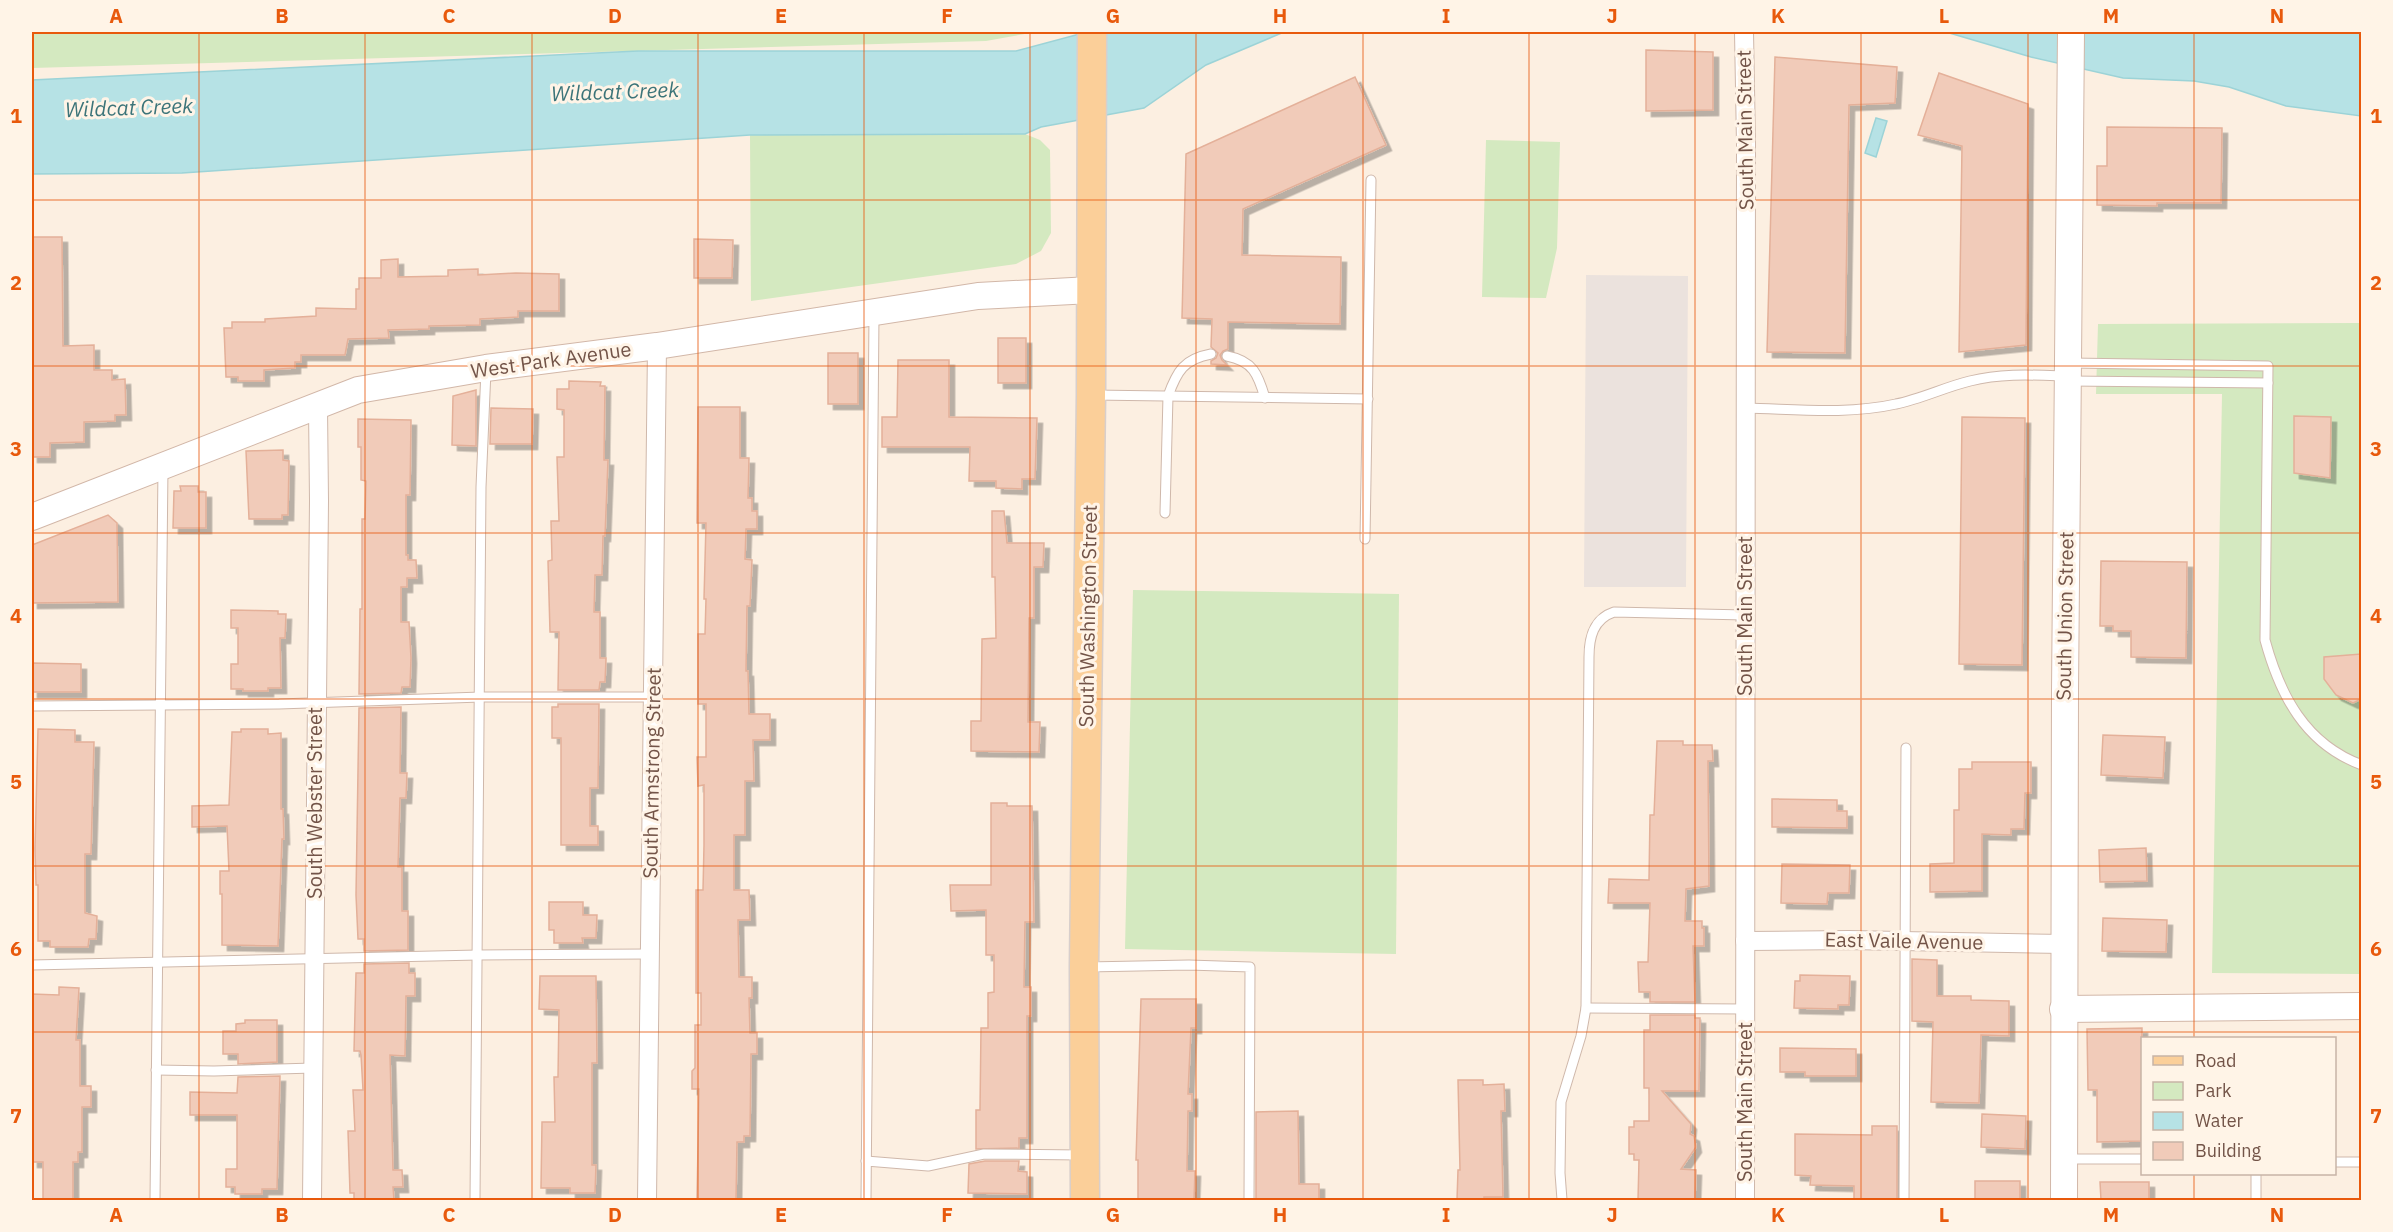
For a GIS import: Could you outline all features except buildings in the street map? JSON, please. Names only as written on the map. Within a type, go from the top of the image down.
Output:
[{"type":"main road","name":"South Washington Street","points":[[1085,1200],[1084,967],[1091,395],[1092,32]]},
{"type":"street","name":"South Main Street","points":[[1744,32],[1745,1200]]},
{"type":"street","name":"South Union Street","points":[[2064,1200],[2063,1009],[2071,32]]},
{"type":"street","name":"West Park Avenue","points":[[32,517],[358,390],[486,368],[657,346],[978,296],[1091,290]]},
{"type":"street","name":"South Armstrong Street","points":[[647,1200],[657,346]]},
{"type":"street","name":"South Webster Street","points":[[312,1200],[318,406]]},
{"type":"street","name":"East Vaile Avenue","points":[[1745,941],[1849,940],[2064,944]]},
{"type":"street","points":[[2063,1009],[2361,1006]]},
{"type":"lane","points":[[1365,539],[1371,180]]},
{"type":"lane","points":[[866,1200],[874,312]]},
{"type":"lane","points":[[1165,513],[1168,396],[1174,378],[1183,366],[1195,357],[1211,354]]},
{"type":"lane","points":[[1227,356],[1241,358],[1251,366],[1260,381],[1265,398]]},
{"type":"lane","points":[[1746,408],[1863,409],[1897,404],[1970,381],[2018,374],[2268,366],[2265,640],[2273,670],[2287,700],[2316,738],[2348,760],[2361,765]]},
{"type":"lane","points":[[475,1200],[481,487],[486,368]]},
{"type":"lane","points":[[2068,373],[2268,383]]},
{"type":"lane","points":[[1091,395],[1368,399]]},
{"type":"lane","points":[[155,1200],[163,465]]},
{"type":"lane","points":[[1562,1200],[1561,1102],[1581,1036],[1586,1008],[1589,642],[1593,631],[1606,615],[1614,612],[1746,615]]},
{"type":"lane","points":[[32,706],[279,704],[481,697],[654,698]]},
{"type":"lane","points":[[1904,1200],[1906,748]]},
{"type":"lane","points":[[32,965],[478,955],[650,954]]},
{"type":"lane","points":[[1084,967],[1189,965],[1250,967],[1249,1200]]},
{"type":"lane","points":[[1586,1008],[1745,1009]]},
{"type":"lane","points":[[156,1070],[313,1068]]},
{"type":"lane","points":[[866,1161],[928,1166],[951,1163],[984,1154],[1085,1155]]},
{"type":"lane","points":[[2063,1159],[2141,1159]]},
{"type":"lane","points":[[2336,1162],[2361,1162]]},
{"type":"lane","points":[[2256,1175],[2256,1200]]},
{"type":"shaded area","points":[[1586,275],[1688,276],[1686,587],[1584,587]]},
{"type":"green space","points":[[32,32],[1036,32],[986,41],[32,68]]},
{"type":"green space","points":[[1025,134],[1040,140],[1050,150],[1051,233],[1041,251],[1016,264],[751,301],[750,135]]},
{"type":"green space","points":[[1486,140],[1560,142],[1557,248],[1546,298],[1482,297]]},
{"type":"green space","points":[[2361,323],[2361,974],[2212,973],[2222,394],[2096,394],[2098,324]]},
{"type":"green space","points":[[1133,590],[1399,594],[1396,954],[1125,949]]},
{"type":"water","name":"Wildcat Creek","points":[[1087,32],[1284,32],[1206,65],[1144,108],[1041,127],[1025,134],[750,135],[182,173],[32,174],[32,80],[638,51],[1016,51]]},
{"type":"water","points":[[1946,32],[2361,32],[2361,116],[2286,106],[2229,87],[2194,81],[2123,78],[2031,57]]},
{"type":"water","points":[[1876,118],[1887,121],[1876,157],[1865,153]]}]
